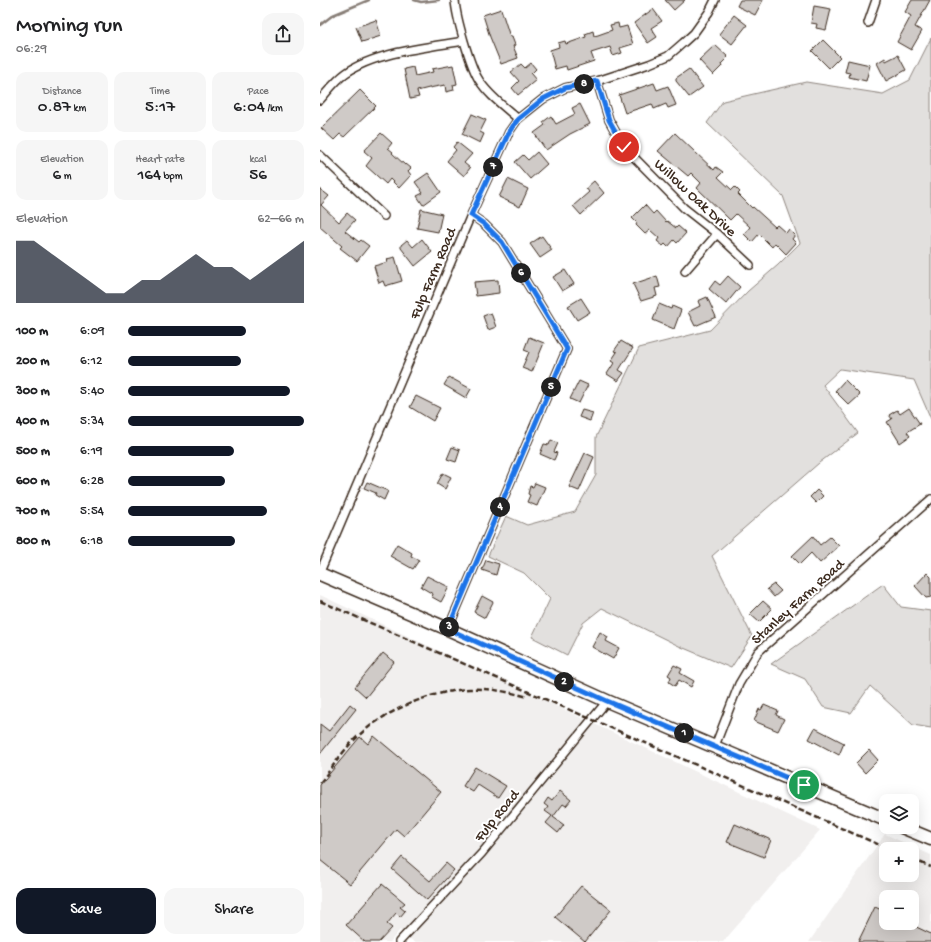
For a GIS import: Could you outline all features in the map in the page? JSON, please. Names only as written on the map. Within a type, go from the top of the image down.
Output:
[{"type":"main road","points":[[320,573],[607,701],[879,817]]},
{"type":"main road","points":[[919,834],[931,839]]},
{"type":"street","points":[[455,0],[464,41],[478,79],[488,92],[518,119]]},
{"type":"street","name":"Fulp Farm Road","points":[[320,573],[471,215],[509,132],[518,119],[543,99],[565,88],[597,81],[668,56],[684,44],[694,33],[716,0]]},
{"type":"street","points":[[868,23],[876,0]]},
{"type":"street","points":[[320,100],[346,73],[371,60],[394,54],[464,41]]},
{"type":"street","name":"Willow Oak Drive","points":[[597,81],[609,120],[624,147],[684,208],[717,234],[750,265]]},
{"type":"street","points":[[320,154],[384,216]]},
{"type":"street","points":[[448,629],[567,349],[502,242],[484,224],[471,215]]},
{"type":"street","points":[[685,271],[717,234]]},
{"type":"street","name":"Stanley Farm Road","points":[[715,746],[739,684],[758,652],[931,499]]},
{"type":"street","name":"Fulp Road","points":[[400,942],[482,853],[607,701]]},
{"type":"shaded area","points":[[931,38],[931,419],[914,380],[840,369],[823,385],[858,433],[819,463],[712,556],[752,636],[731,668],[679,646],[602,608],[583,623],[567,655],[532,637],[550,599],[524,573],[488,556],[506,516],[527,525],[575,512],[596,475],[596,437],[639,348],[710,330],[748,291],[778,265],[800,243],[783,196],[707,123],[723,101],[806,82],[883,94],[910,80]]},
{"type":"shaded area","points":[[883,584],[901,607],[931,611],[931,728],[913,725],[870,686],[851,713],[823,707],[805,679],[771,664]]},
{"type":"shaded area","points":[[320,595],[820,830],[723,942],[414,942],[400,930],[390,942],[320,942]]},
{"type":"shaded area","points":[[885,834],[903,842],[879,842]]},
{"type":"shaded area","points":[[879,843],[879,882],[919,882],[919,850],[931,855],[931,942],[809,942]]},
{"type":"building","points":[[665,0],[685,0],[674,10]]},
{"type":"building","points":[[740,0],[763,0],[755,15],[737,6]]},
{"type":"building","points":[[912,0],[930,0],[915,27],[922,31],[911,50],[897,42],[911,16],[905,12]]},
{"type":"building","points":[[814,6],[831,9],[826,30],[816,28],[817,24],[811,23]]},
{"type":"building","points":[[501,9],[510,37],[512,37],[515,45],[513,46],[518,58],[501,64],[483,15]]},
{"type":"building","points":[[653,9],[662,21],[651,28],[657,37],[648,43],[634,23]]},
{"type":"building","points":[[734,15],[747,25],[732,44],[719,34]]},
{"type":"building","points":[[376,20],[381,36],[362,42],[356,27]]},
{"type":"building","points":[[618,23],[619,28],[627,26],[633,44],[620,48],[622,53],[613,56],[610,47],[591,53],[594,61],[567,70],[566,66],[555,69],[550,50],[559,47],[558,43],[565,41],[566,44],[586,37],[585,34],[593,31],[594,36],[598,35],[612,30],[610,25]]},
{"type":"building","points":[[823,40],[840,57],[829,68],[812,51]]},
{"type":"building","points":[[715,45],[728,57],[713,75],[699,60]]},
{"type":"building","points":[[898,55],[906,70],[886,81],[877,63],[885,58],[886,61]]},
{"type":"building","points":[[848,60],[870,65],[866,81],[849,77],[850,73],[845,72]]},
{"type":"building","points":[[531,63],[536,69],[531,74],[536,80],[518,95],[512,88],[519,81],[511,72],[521,64],[525,68]]},
{"type":"building","points":[[453,65],[457,84],[453,85],[454,90],[446,92],[445,85],[429,88],[417,91],[419,97],[410,99],[404,69],[413,67],[415,76],[433,72],[432,69]]},
{"type":"building","points":[[689,69],[703,87],[689,97],[676,81],[676,78]]},
{"type":"building","points":[[654,83],[657,90],[668,86],[676,105],[668,108],[666,104],[654,109],[652,104],[625,113],[619,95]]},
{"type":"building","points":[[360,90],[376,106],[344,137],[340,134],[334,140],[321,128]]},
{"type":"building","points":[[580,104],[590,124],[570,134],[546,150],[534,133],[545,125],[543,122],[551,116],[556,124],[575,114],[572,108]]},
{"type":"building","points":[[472,114],[486,120],[480,132],[484,134],[480,143],[462,134]]},
{"type":"building","points":[[381,133],[392,143],[388,148],[393,152],[392,153],[405,165],[406,164],[411,168],[408,171],[411,175],[399,188],[390,179],[386,184],[366,166],[372,158],[364,151]]},
{"type":"building","points":[[675,133],[714,170],[716,167],[723,172],[718,177],[732,190],[735,187],[740,192],[738,194],[752,208],[753,207],[775,227],[777,225],[786,233],[789,229],[795,235],[792,239],[796,243],[786,254],[775,243],[772,247],[759,234],[752,242],[744,234],[750,227],[736,214],[730,220],[697,188],[701,183],[691,173],[688,176],[658,151]]},
{"type":"building","points":[[457,142],[472,154],[464,163],[470,168],[464,176],[447,161],[456,150],[453,147]]},
{"type":"building","points":[[537,152],[547,164],[530,179],[515,162],[523,155],[528,160]]},
{"type":"building","points":[[428,173],[441,192],[423,205],[417,196],[423,193],[415,182]]},
{"type":"building","points":[[508,179],[528,189],[520,207],[499,197]]},
{"type":"building","points":[[594,181],[604,193],[581,215],[573,206],[589,192],[586,188]]},
{"type":"building","points":[[320,189],[329,196],[321,205],[339,222],[347,213],[355,220],[345,231],[359,242],[361,240],[369,246],[357,261],[340,248],[342,246],[320,227]]},
{"type":"building","points":[[645,205],[653,214],[656,211],[666,222],[667,221],[676,228],[678,226],[686,233],[677,243],[674,240],[668,247],[665,244],[663,246],[657,241],[659,238],[650,230],[645,234],[636,225],[637,223],[632,218]]},
{"type":"building","points":[[421,209],[442,214],[438,232],[417,228]]},
{"type":"building","points":[[542,236],[552,250],[540,258],[530,244]]},
{"type":"building","points":[[422,239],[432,252],[415,266],[401,248],[401,245],[407,240],[413,247]]},
{"type":"building","points":[[395,257],[402,281],[385,286],[383,281],[379,283],[374,266],[388,262],[387,259]]},
{"type":"building","points":[[565,270],[574,284],[562,291],[553,277]]},
{"type":"building","points":[[657,276],[660,287],[655,288],[657,296],[641,301],[633,284]]},
{"type":"building","points":[[728,276],[740,287],[726,304],[709,289],[715,281],[720,285]]},
{"type":"building","points":[[498,280],[499,293],[476,296],[474,282]]},
{"type":"building","points":[[707,297],[716,317],[695,326],[688,312],[700,306],[698,301]]},
{"type":"building","points":[[581,298],[590,312],[577,320],[568,306]]},
{"type":"building","points":[[659,304],[671,309],[672,306],[681,310],[674,329],[653,320]]},
{"type":"building","points":[[491,313],[496,327],[488,330],[483,316]]},
{"type":"building","points":[[529,337],[544,343],[532,372],[522,368],[529,352],[524,350]]},
{"type":"building","points":[[621,341],[633,348],[619,370],[624,373],[618,381],[607,374],[614,363],[611,361],[617,352],[614,351]]},
{"type":"building","points":[[449,377],[471,389],[466,398],[444,385]]},
{"type":"building","points":[[845,380],[860,395],[849,405],[835,391]]},
{"type":"building","points":[[579,381],[588,385],[579,403],[570,399]]},
{"type":"building","points":[[416,396],[440,408],[433,421],[410,407]]},
{"type":"building","points":[[909,408],[920,424],[907,432],[910,436],[900,443],[887,422],[892,419],[889,415],[897,410],[900,414]]},
{"type":"building","points":[[582,410],[593,413],[590,421],[579,417]]},
{"type":"building","points":[[551,440],[558,443],[554,452],[557,453],[554,460],[540,454],[544,444],[549,445]]},
{"type":"building","points":[[452,447],[460,450],[456,462],[447,459]]},
{"type":"building","points":[[585,453],[594,457],[579,491],[569,487]]},
{"type":"building","points":[[443,473],[451,477],[445,489],[437,484]]},
{"type":"building","points":[[367,482],[388,491],[384,500],[375,495],[376,493],[364,488]]},
{"type":"building","points":[[535,483],[545,487],[537,506],[527,502],[530,495],[528,494],[530,486],[533,487]]},
{"type":"building","points":[[817,490],[823,496],[816,503],[810,497]]},
{"type":"building","points":[[813,536],[820,545],[830,537],[839,546],[820,563],[811,553],[800,564],[792,556]]},
{"type":"building","points":[[397,544],[412,553],[411,556],[419,560],[413,569],[390,556]]},
{"type":"building","points":[[486,560],[499,564],[496,575],[482,570]]},
{"type":"building","points":[[927,573],[931,577],[931,597],[926,598],[915,586]]},
{"type":"building","points":[[427,576],[449,587],[441,602],[432,597],[433,594],[421,587]]},
{"type":"building","points":[[774,584],[781,591],[774,597],[767,589]]},
{"type":"building","points":[[482,596],[493,602],[485,618],[474,612]]},
{"type":"building","points":[[763,601],[772,609],[759,622],[750,614]]},
{"type":"building","points":[[600,632],[608,637],[606,641],[619,648],[613,659],[592,647]]},
{"type":"building","points":[[383,653],[394,662],[366,697],[355,687]]},
{"type":"building","points":[[674,665],[682,669],[680,673],[694,681],[691,687],[679,680],[675,686],[669,682],[671,677],[668,675]]},
{"type":"building","points":[[350,704],[356,709],[320,754],[320,724],[329,731]]},
{"type":"building","points":[[764,705],[778,711],[776,715],[784,719],[778,731],[754,721],[759,709],[761,710]]},
{"type":"building","points":[[815,728],[844,743],[839,755],[809,739]]},
{"type":"building","points":[[374,736],[441,792],[404,836],[396,829],[350,884],[320,860],[320,785],[360,737],[368,744]]},
{"type":"building","points":[[869,750],[878,760],[865,773],[856,763]]},
{"type":"building","points":[[475,767],[506,786],[498,798],[478,785],[473,792],[463,786]]},
{"type":"building","points":[[560,791],[571,800],[566,806],[563,804],[553,817],[564,825],[558,833],[546,823],[552,816],[545,811],[548,807],[544,804],[548,798],[552,801]]},
{"type":"building","points":[[735,824],[771,840],[764,857],[727,842]]},
{"type":"building","points":[[402,857],[430,881],[446,863],[454,870],[427,900],[392,869]]},
{"type":"building","points":[[382,884],[405,903],[400,907],[405,911],[400,917],[396,913],[387,924],[392,928],[379,942],[365,942],[346,925]]},
{"type":"building","points":[[581,886],[611,910],[585,942],[555,917]]},
{"type":"building","points":[[875,907],[879,909],[879,930],[919,930],[919,928],[931,934],[931,942],[858,942]]},
{"type":"waterway","points":[[320,25],[333,15],[369,0]]},
{"type":"waterway","points":[[414,0],[421,2],[439,0]]},
{"type":"railway","points":[[320,601],[879,845]]},
{"type":"railway","points":[[320,783],[352,742],[364,731],[377,721],[406,705],[438,694],[470,689],[485,689],[528,697]]},
{"type":"railway","points":[[919,862],[931,867]]},
{"type":"route","points":[[624,147],[609,120],[597,81],[565,88],[543,99],[518,119],[509,132],[471,215],[484,224],[502,242],[567,349],[448,629],[607,701],[804,785]]}]
